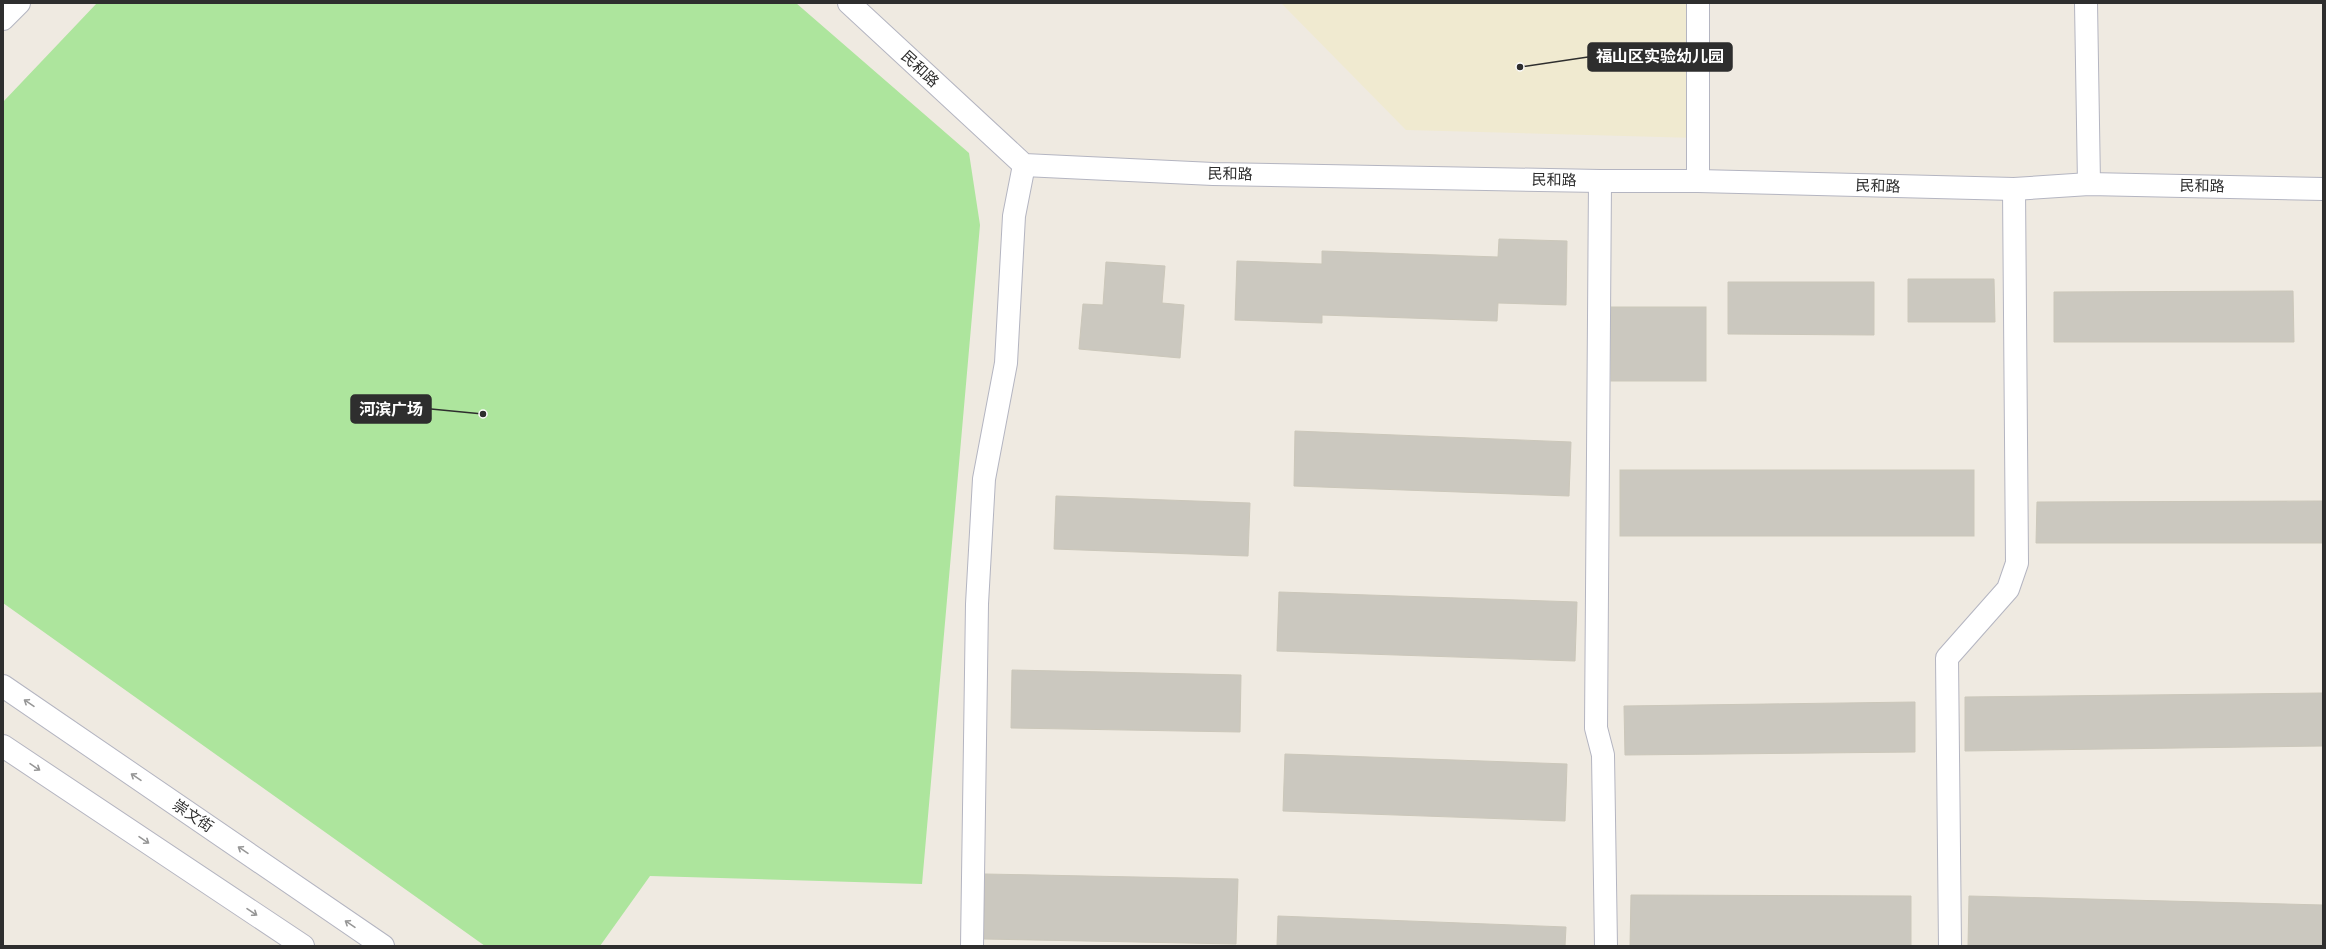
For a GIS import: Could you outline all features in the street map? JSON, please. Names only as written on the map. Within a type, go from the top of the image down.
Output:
[{"type":"street","points":[[3,19],[19,3]]},
{"type":"street","name":"民和路","points":[[849,3],[1024,166],[1213,174],[1600,181],[1698,180],[2014,190],[2089,184],[2323,189]]},
{"type":"street","points":[[1698,3],[1698,180]]},
{"type":"street","points":[[2086,3],[2089,184]]},
{"type":"street","points":[[972,946],[977,604],[984,479],[1006,363],[1014,216],[1024,166]]},
{"type":"street","points":[[1600,181],[1596,728],[1603,755],[1606,946]]},
{"type":"street","points":[[1950,946],[1947,658],[2008,589],[2017,563],[2014,190]]},
{"type":"street","name":"崇文街","points":[[3,686],[383,946]]},
{"type":"street","points":[[3,746],[303,946]]},
{"type":"shaded area","points":[[1281,3],[1698,3],[1697,138],[1406,130]]},
{"type":"green space","points":[[97,3],[796,3],[969,153],[980,225],[922,884],[650,876],[600,946],[485,946],[3,603],[3,102]]},
{"type":"building","points":[[1499,239],[1567,241],[1566,305],[1498,303],[1497,321],[1322,315],[1322,323],[1235,320],[1237,261],[1322,264],[1322,251],[1498,257]]},
{"type":"building","points":[[1106,262],[1165,266],[1162,303],[1184,305],[1180,358],[1079,349],[1083,304],[1103,305]]},
{"type":"building","points":[[1908,279],[1994,279],[1995,322],[1908,322]]},
{"type":"building","points":[[1728,282],[1874,282],[1874,335],[1728,334]]},
{"type":"building","points":[[2293,291],[2294,342],[2054,342],[2054,292]]},
{"type":"building","points":[[1611,307],[1706,307],[1706,381],[1611,381]]},
{"type":"building","points":[[1295,431],[1571,442],[1569,496],[1294,486]]},
{"type":"building","points":[[1620,470],[1974,470],[1974,536],[1620,536]]},
{"type":"building","points":[[1056,496],[1250,503],[1248,556],[1054,549]]},
{"type":"building","points":[[2322,501],[2322,543],[2036,543],[2037,502]]},
{"type":"building","points":[[1279,592],[1577,602],[1575,661],[1277,651]]},
{"type":"building","points":[[1012,670],[1241,675],[1240,732],[1011,728]]},
{"type":"building","points":[[2323,693],[2323,746],[1965,751],[1965,697]]},
{"type":"building","points":[[1915,702],[1915,752],[1625,755],[1624,706]]},
{"type":"building","points":[[1285,754],[1567,764],[1565,821],[1283,811]]},
{"type":"building","points":[[985,874],[1238,879],[1236,944],[984,939]]},
{"type":"building","points":[[1631,895],[1911,896],[1911,946],[1630,946]]},
{"type":"building","points":[[1969,896],[2323,905],[2323,946],[1968,946]]},
{"type":"building","points":[[1278,916],[1566,927],[1565,946],[1277,946]]},
{"type":"place","name":"福山区实验幼儿园","points":[[1520,67]]},
{"type":"place","name":"河滨广场","points":[[483,414]]}]
